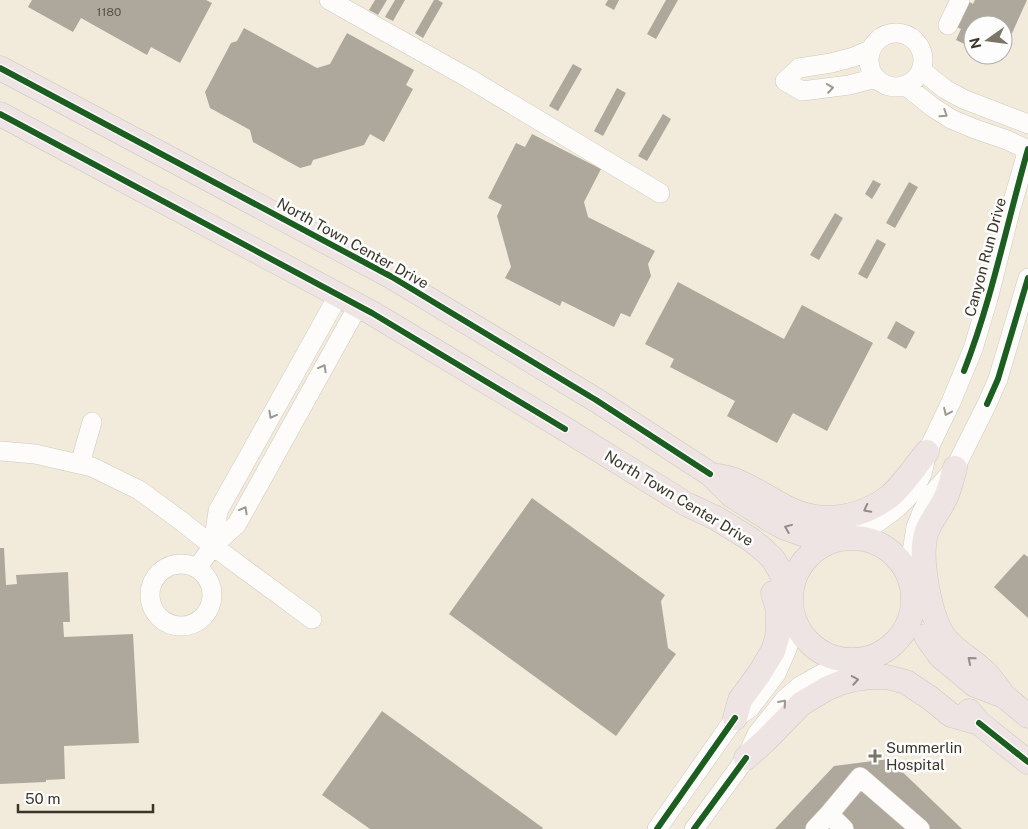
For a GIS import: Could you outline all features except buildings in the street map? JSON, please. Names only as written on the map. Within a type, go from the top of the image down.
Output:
[{"type":"main road","name":"North Town Center Drive","points":[[0,68],[392,278],[596,400],[710,474],[731,495],[767,518],[785,528],[804,535],[842,539]]},
{"type":"main road","name":"North Town Center Drive","points":[[0,114],[348,301],[565,429],[686,504],[716,518],[750,539],[773,559],[791,594]]},
{"type":"main road","points":[[710,474],[740,482],[795,511],[818,518],[839,517],[859,513],[891,495],[927,452]]},
{"type":"main road","points":[[955,468],[946,497],[926,534],[924,546],[926,579],[934,617],[939,629],[947,640],[985,673],[1004,696],[1028,716]]},
{"type":"main road","points":[[686,504],[707,530],[751,559],[769,582],[778,610],[777,638],[773,650],[759,674],[740,700],[735,718]]},
{"type":"main road","points":[[842,539],[864,539],[878,544],[890,552],[901,563],[908,576],[912,590],[910,619],[894,644],[882,653],[868,658],[845,661],[825,654],[813,647],[795,623],[791,609],[794,579],[800,566],[821,546],[842,539]]},
{"type":"main road","points":[[912,604],[932,646],[940,656],[975,685],[1004,696]]},
{"type":"main road","points":[[868,658],[909,666],[921,672],[962,702],[979,723],[1028,762]]},
{"type":"main road","points":[[746,758],[801,704],[826,689],[855,679],[887,677],[906,682],[951,715],[979,723]]},
{"type":"street","points":[[329,0],[470,79],[660,193]]},
{"type":"street","points":[[948,25],[960,0]]},
{"type":"street","points":[[893,32],[902,33],[911,37],[922,52],[921,70],[917,77],[905,86],[889,86],[882,83],[872,72],[869,64],[870,50],[878,38],[885,34],[893,32]]},
{"type":"street","points":[[870,50],[854,57],[831,63],[799,68],[786,81],[802,91],[849,85],[876,78]]},
{"type":"street","points":[[921,70],[945,89],[963,99],[1028,124]]},
{"type":"street","points":[[905,86],[951,119],[1028,150]]},
{"type":"street","name":"Canyon Run Drive","points":[[842,539],[871,527],[897,508],[912,494],[922,474],[927,452],[951,402],[973,349],[1028,150]]},
{"type":"street","points":[[908,576],[916,527],[922,512],[934,493],[955,468],[987,404],[998,379],[1028,278]]},
{"type":"street","points":[[197,568],[213,546],[218,510],[348,301]]},
{"type":"street","points":[[80,464],[92,422]]},
{"type":"street","points":[[0,452],[35,454],[92,467],[139,490],[312,619]]},
{"type":"street","points":[[656,829],[735,718],[750,708],[776,674],[787,649],[795,623]]},
{"type":"street","points":[[679,829],[698,824],[746,758],[757,734],[785,699],[800,686],[845,661]]},
{"type":"street","points":[[815,829],[860,777],[920,829]]},
{"type":"street","points":[[828,814],[844,829]]},
{"type":"cycle path","points":[[0,68],[392,277],[596,400],[710,474]]},
{"type":"cycle path","points":[[0,114],[372,313],[565,429]]},
{"type":"cycle path","points":[[964,371],[991,289],[1028,149]]},
{"type":"cycle path","points":[[987,404],[998,379],[1028,278]]},
{"type":"cycle path","points":[[657,829],[735,718]]},
{"type":"cycle path","points":[[979,723],[1028,762]]},
{"type":"cycle path","points":[[694,829],[746,758]]},
{"type":"place","name":"Summerlin Hospital","points":[[875,756]]}]
